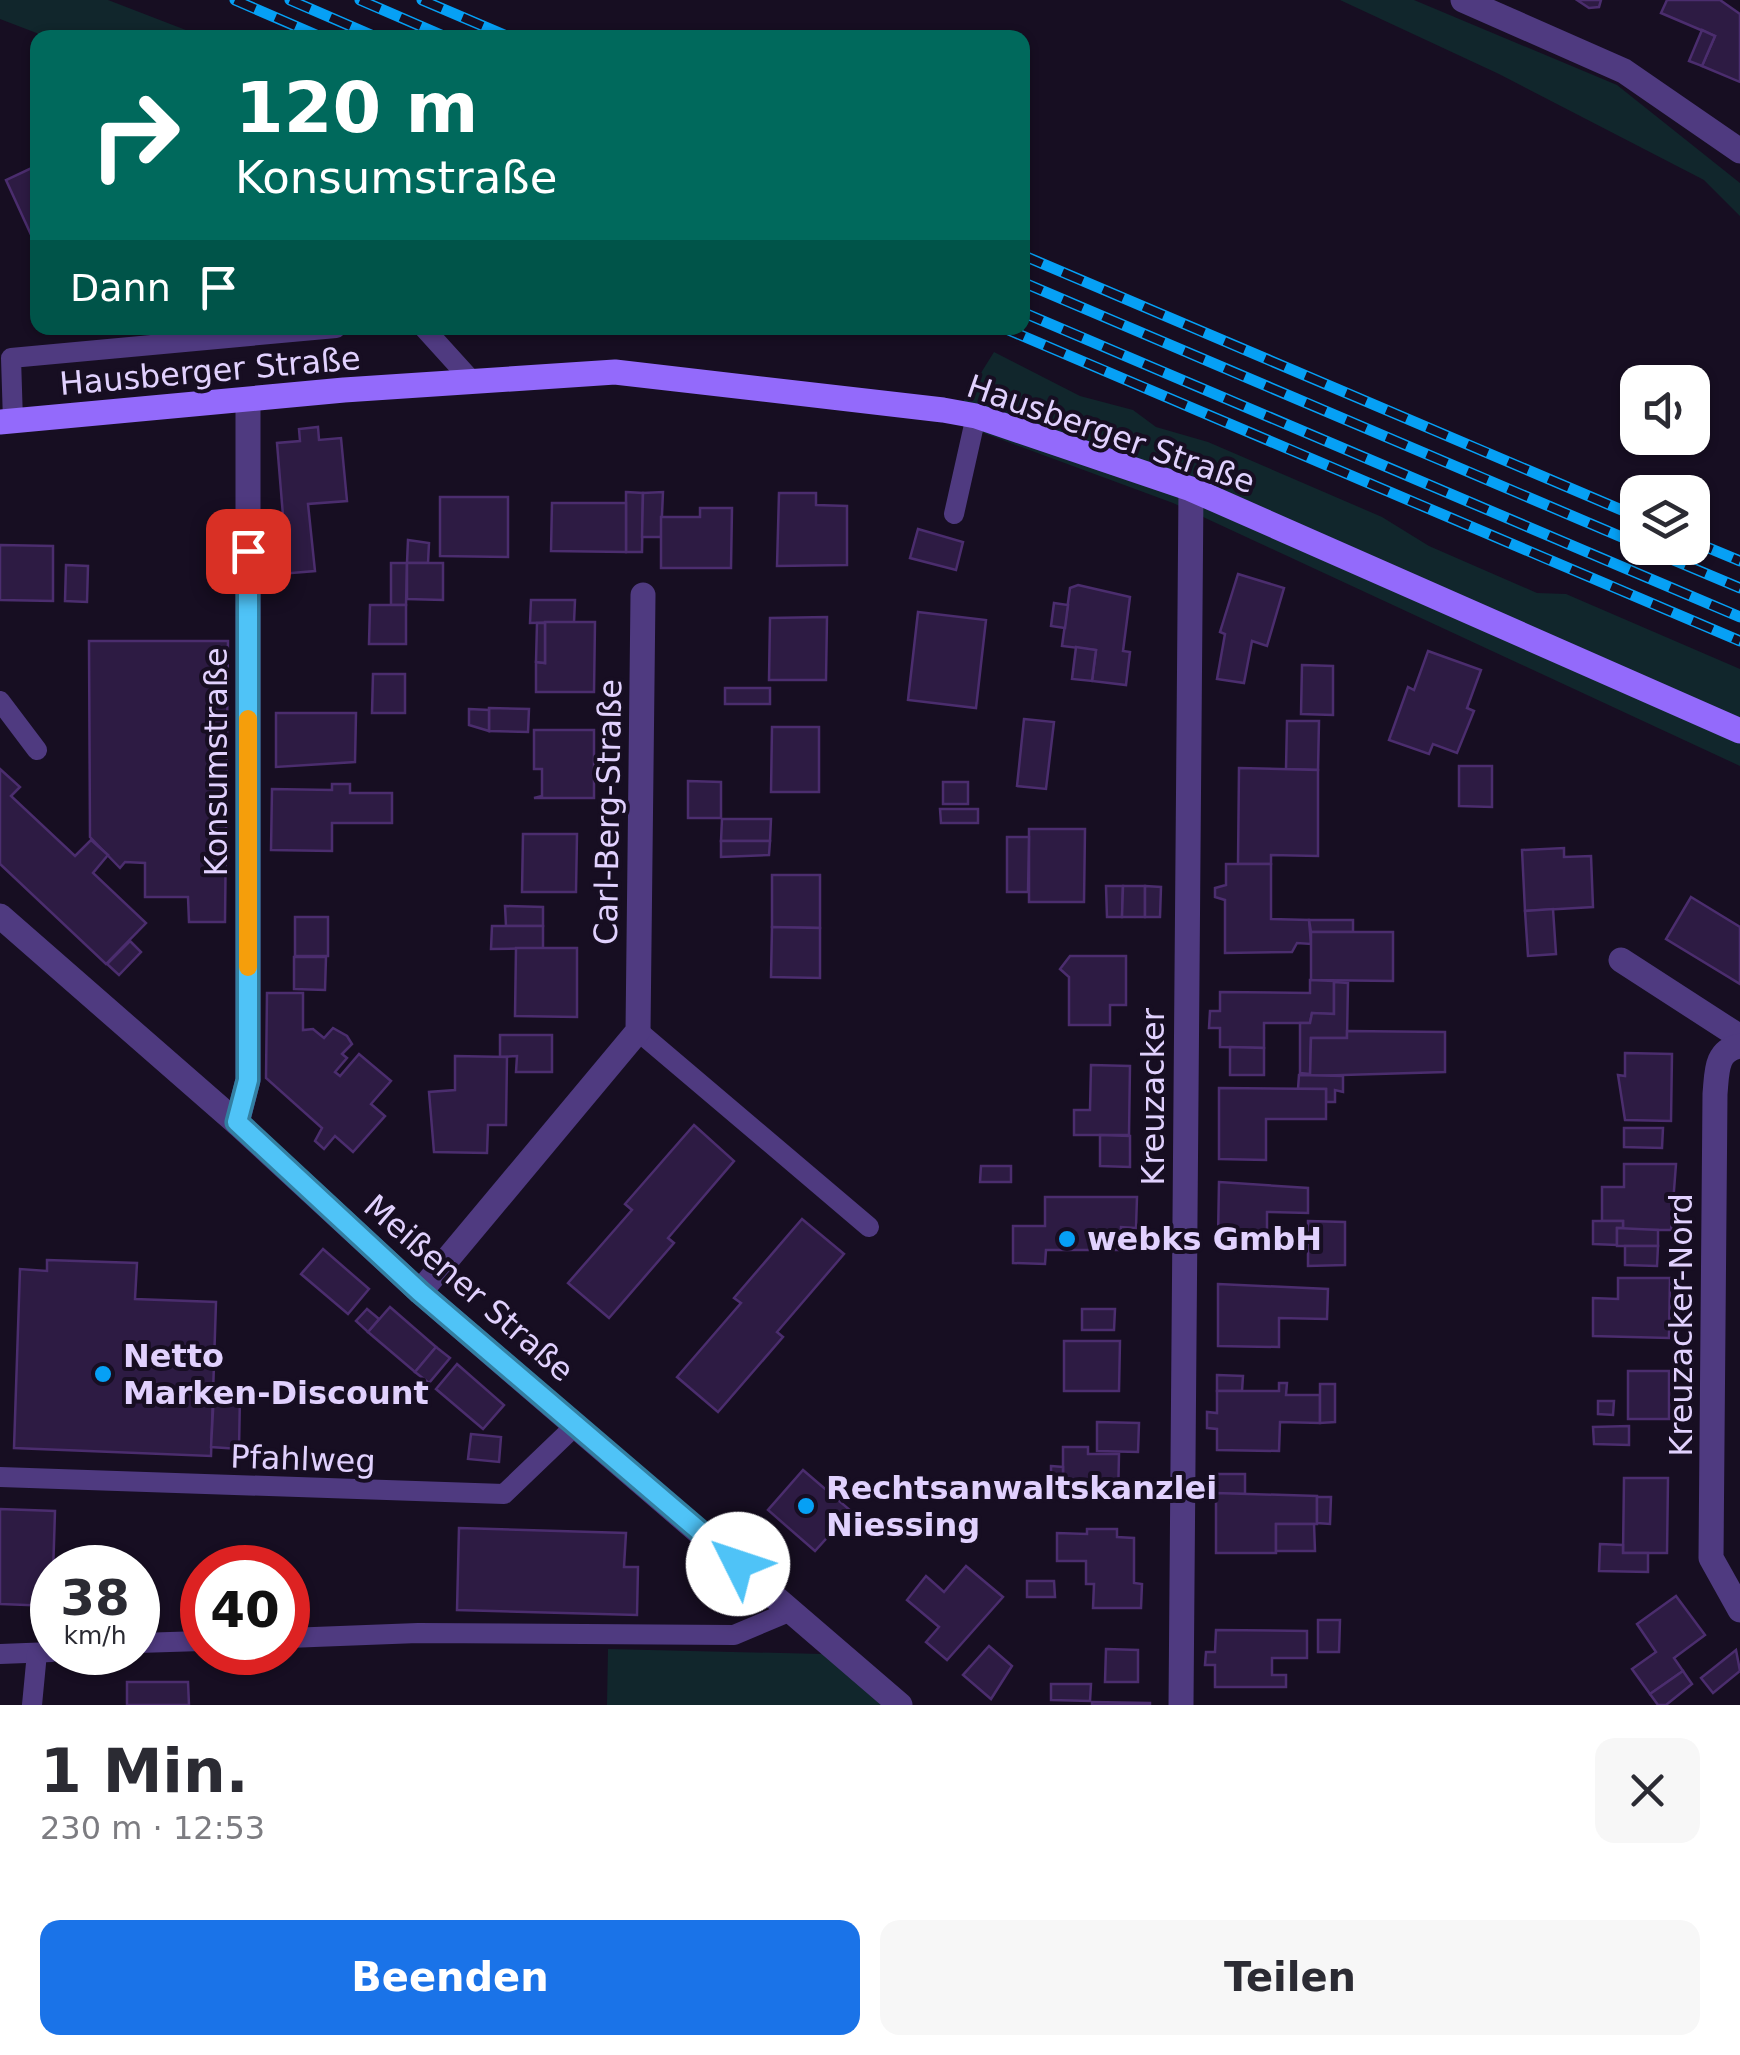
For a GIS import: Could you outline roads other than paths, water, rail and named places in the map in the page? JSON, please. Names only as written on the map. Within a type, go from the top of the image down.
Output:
[{"type":"main road","name":"Hausberger Straße","points":[[7,422],[615,372],[741,383],[976,416],[1191,488],[1740,731]]},
{"type":"street","points":[[1463,0],[1624,71],[1740,151]]},
{"type":"street","name":"Konsumstraße","points":[[237,1122],[248,1080],[248,400]]},
{"type":"street","name":"Kreuzacker","points":[[1181,1705],[1191,488]]},
{"type":"street","name":"Carl-Berg-Straße","points":[[638,1031],[643,594]]},
{"type":"street","name":"Meißener Straße","points":[[0,916],[237,1122],[420,1292],[900,1705]]},
{"type":"street","points":[[1621,960],[1740,1037]]},
{"type":"street","points":[[420,1292],[638,1031]]},
{"type":"street","name":"Kreuzacker-Nord","points":[[1740,1046],[1724,1052],[1715,1094],[1711,1558],[1740,1610]]},
{"type":"lane","points":[[7,422],[11,358],[260,335]]},
{"type":"lane","points":[[430,335],[472,381]]},
{"type":"lane","points":[[954,514],[976,416]]},
{"type":"lane","points":[[0,702],[36,750]]},
{"type":"lane","points":[[638,1031],[869,1228]]},
{"type":"lane","name":"Pfahlweg","points":[[0,1477],[504,1494],[576,1425]]},
{"type":"lane","points":[[310,1637],[418,1632],[734,1635],[791,1611]]},
{"type":"lane","points":[[0,1654],[30,1653]]},
{"type":"lane","points":[[32,1705],[39,1675]]},
{"type":"railway","points":[[235,0],[304,30]]},
{"type":"railway","points":[[290,0],[359,30]]},
{"type":"railway","points":[[360,0],[429,30]]},
{"type":"railway","points":[[422,0],[492,30]]},
{"type":"railway","points":[[1030,258],[1620,509]]},
{"type":"railway","points":[[1030,285],[1620,536]]},
{"type":"railway","points":[[1030,315],[1740,617]]},
{"type":"railway","points":[[1020,335],[1740,641]]},
{"type":"railway","points":[[1710,548],[1740,561]]},
{"type":"railway","points":[[1685,565],[1740,588]]},
{"type":"place","name":"webks GmbH","points":[[1067,1239]]},
{"type":"place","name":"Netto Marken-Discount","points":[[103,1374]]},
{"type":"place","name":"Rechtsanwaltskanzlei Niessing","points":[[806,1506]]}]
